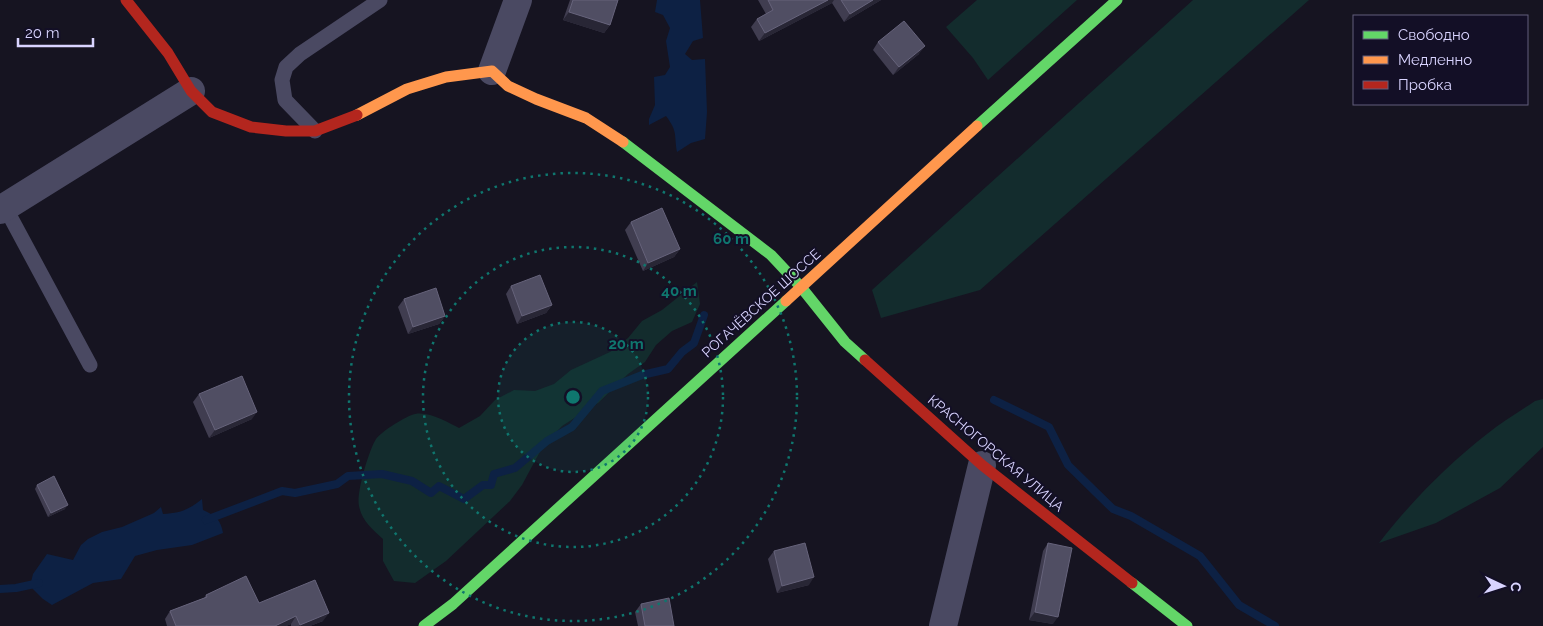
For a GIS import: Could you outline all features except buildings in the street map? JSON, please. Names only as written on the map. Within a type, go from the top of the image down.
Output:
[{"type":"street","points":[[132,2],[168,53],[191,91],[212,112],[251,127],[315,132],[353,117],[407,89],[446,76],[492,71],[518,0]]},
{"type":"street","name":"РОГАЧЁВСКОЕ ШОССЕ","points":[[424,626],[453,604],[801,287],[904,190],[1117,0]]},
{"type":"street","name":"КРАСНОГОРСКАЯ УЛИЦА","points":[[492,71],[508,86],[586,118],[623,142],[771,255],[801,287],[845,342],[982,465],[1187,626]]},
{"type":"street","points":[[2,209],[191,91]]},
{"type":"street","points":[[943,626],[982,465]]},
{"type":"lane","points":[[315,132],[286,100],[282,80],[286,67],[300,54],[380,0]]},
{"type":"lane","points":[[2,209],[90,365]]},
{"type":"green space","points":[[977,0],[1077,0],[988,80],[973,58],[946,27]]},
{"type":"green space","points":[[1193,0],[1309,0],[980,290],[881,318],[872,290]]},
{"type":"green space","points":[[697,282],[700,304],[692,322],[672,331],[656,345],[645,362],[628,374],[598,403],[562,426],[543,446],[522,485],[510,501],[446,561],[415,583],[394,581],[383,561],[383,539],[365,520],[359,506],[359,492],[364,472],[373,445],[379,436],[400,421],[420,413],[443,420],[459,428],[480,416],[495,400],[514,390],[535,391],[554,384],[571,370],[610,352],[628,338],[642,321],[662,310]]},
{"type":"green space","points":[[1543,399],[1543,447],[1500,488],[1436,523],[1379,543],[1416,499],[1458,458],[1499,425],[1535,401]]},
{"type":"water","points":[[657,0],[700,0],[703,38],[693,41],[685,54],[692,60],[705,59],[707,112],[705,139],[691,143],[677,152],[675,133],[666,116],[649,125],[649,119],[655,105],[654,77],[665,75],[670,67],[666,41],[670,28],[663,15],[655,12]]},
{"type":"water","points":[[202,499],[203,510],[217,518],[223,533],[192,545],[157,550],[135,556],[121,579],[93,583],[52,605],[30,586],[33,574],[47,554],[73,560],[81,545],[102,532],[122,527],[154,513],[161,507],[163,514],[175,513],[188,508]]},
{"type":"waterway","points":[[206,520],[282,491],[295,493],[337,484],[348,476],[382,474],[412,481],[431,493],[439,486],[464,499],[483,485],[491,485],[494,474],[515,468],[547,441],[572,427],[602,391],[642,375],[668,369],[682,352],[694,343],[704,315]]},
{"type":"waterway","points":[[994,400],[1049,427],[1068,465],[1113,509],[1131,516],[1200,556],[1239,605],[1275,626]]},
{"type":"waterway","points":[[0,589],[39,583]]},
{"type":"traffic: fast","points":[[977,126],[1117,0]]},
{"type":"traffic: fast","points":[[623,142],[771,255],[801,287],[845,342],[865,360]]},
{"type":"traffic: fast","points":[[424,626],[453,604],[786,301]]},
{"type":"traffic: fast","points":[[1132,583],[1187,626]]},
{"type":"traffic: slow","points":[[357,115],[407,89],[446,77],[492,71],[508,86],[586,118],[623,142]]},
{"type":"traffic: slow","points":[[786,301],[977,126]]},
{"type":"traffic: jam","points":[[126,0],[168,53],[191,91],[212,112],[251,127],[286,131],[315,131],[357,115]]},
{"type":"traffic: jam","points":[[865,360],[982,465],[1132,583]]}]
